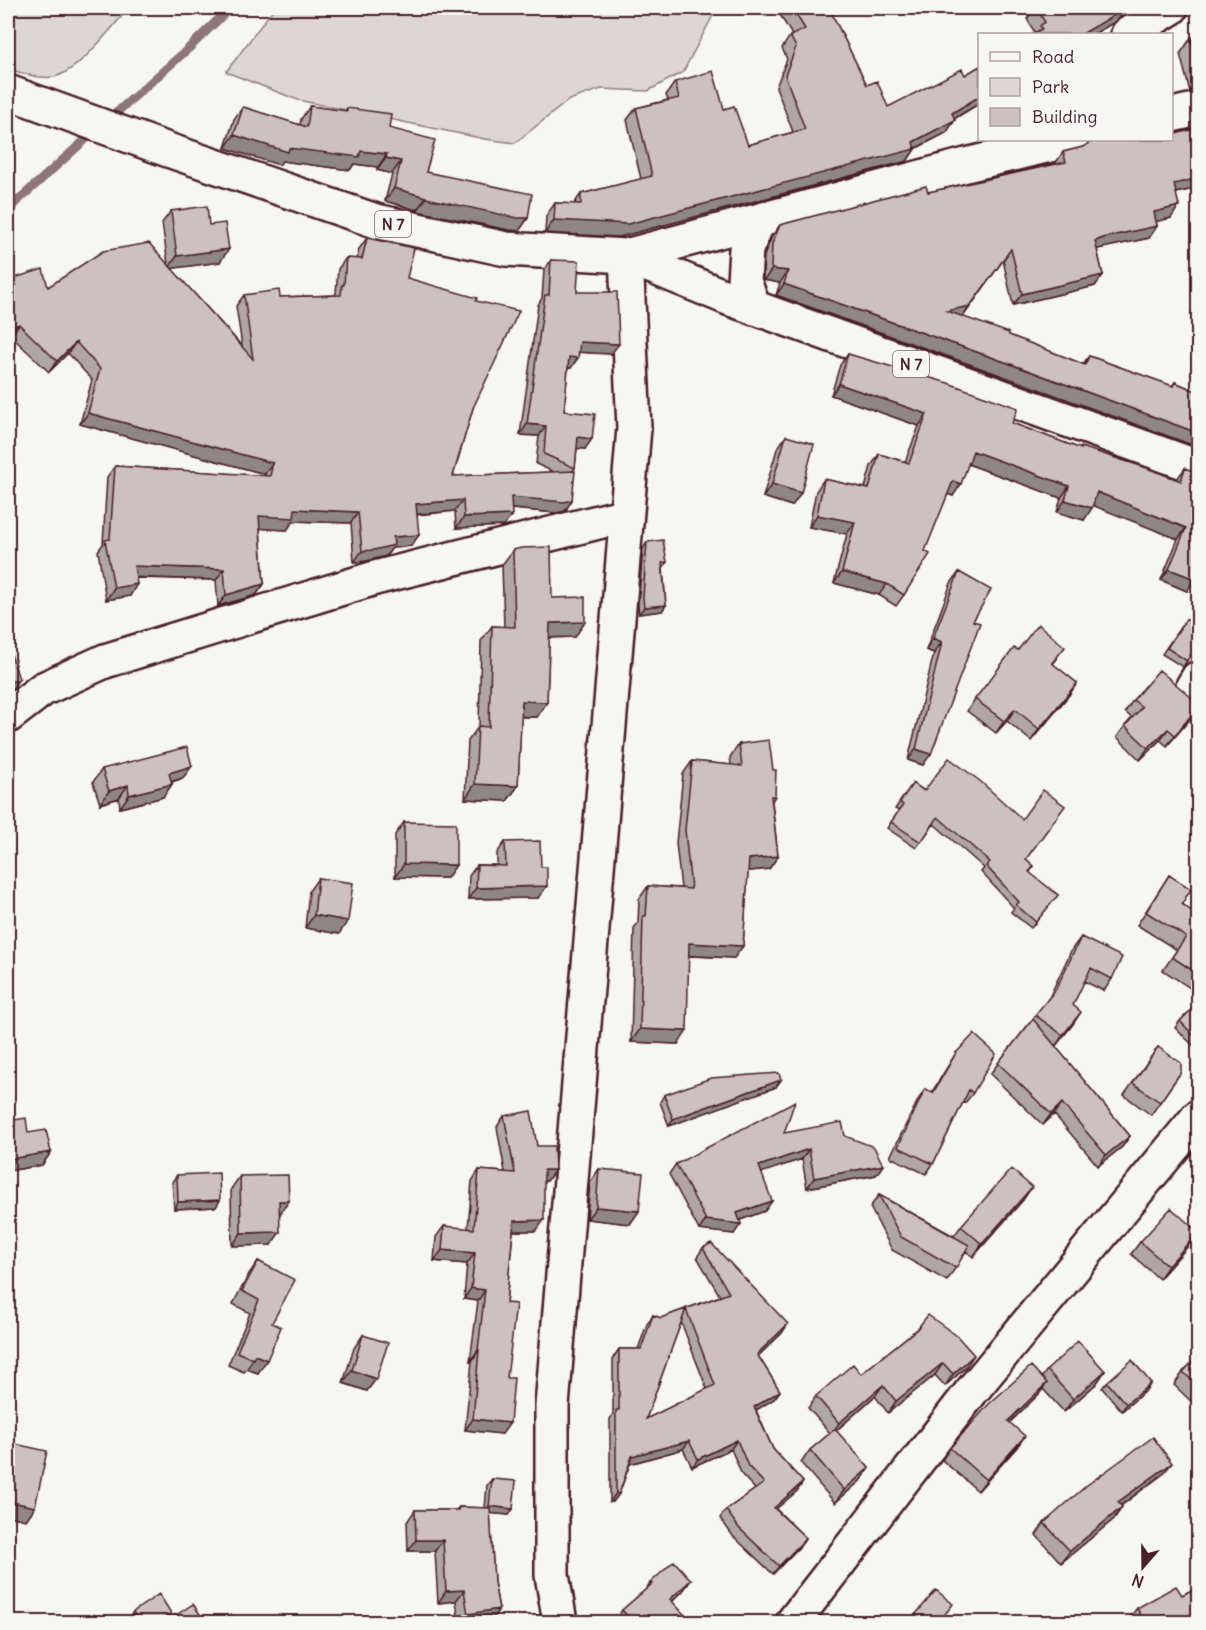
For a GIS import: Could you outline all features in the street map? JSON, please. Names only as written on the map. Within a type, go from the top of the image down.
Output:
[{"type":"street","points":[[1130,33],[1171,8]]},
{"type":"street","name":"N 7","points":[[17,96],[376,221],[506,249],[626,256],[966,165],[1067,141]]},
{"type":"street","points":[[1173,115],[1198,109]]},
{"type":"street","points":[[966,165],[992,141]]},
{"type":"street","points":[[754,308],[744,281],[746,249],[758,222]]},
{"type":"street","points":[[560,1623],[552,1575],[552,1406],[634,428],[626,256]]},
{"type":"street","name":"N 7","points":[[626,256],[754,308],[1198,467]]},
{"type":"street","points":[[8,716],[43,689],[105,661],[375,578],[626,515]]},
{"type":"street","points":[[793,1623],[971,1392],[1198,1117]]},
{"type":"green space","points":[[8,8],[129,8],[104,37],[73,67],[63,74],[41,77],[30,76],[8,68]]},
{"type":"green space","points":[[274,8],[717,8],[683,72],[648,91],[601,89],[569,100],[515,143],[485,139],[298,100],[226,72]]},
{"type":"building","points":[[792,8],[829,8],[867,85],[877,81],[888,107],[962,69],[965,75],[978,67],[978,97],[952,113],[955,120],[913,142],[915,149],[628,224],[554,220],[555,203],[581,204],[581,194],[652,176],[636,108],[679,98],[675,82],[713,71],[724,109],[734,106],[748,145],[805,129],[785,75],[796,47],[790,36],[805,29]]},
{"type":"building","points":[[1036,8],[1125,8],[1084,33],[1034,33],[1042,29],[1040,26],[1045,22]]},
{"type":"building","points":[[1198,36],[1198,67],[1191,38]]},
{"type":"building","points":[[310,106],[391,114],[389,128],[435,140],[426,172],[532,194],[528,218],[517,218],[426,198],[394,188],[401,161],[386,158],[387,154],[361,151],[359,157],[289,148],[288,152],[234,135],[243,107],[307,127]]},
{"type":"building","points":[[1198,128],[1198,178],[1174,184],[1179,206],[1154,212],[1157,226],[1095,241],[1103,275],[1022,294],[1011,249],[970,306],[947,311],[1009,333],[1009,335],[1085,365],[1089,356],[1173,386],[1175,382],[1198,392],[1198,433],[784,284],[788,271],[771,267],[772,244],[780,225],[926,186],[928,192],[1066,162],[1063,152],[1083,147],[1092,141],[1173,141],[1173,135]]},
{"type":"building","points":[[207,206],[209,225],[225,223],[229,249],[177,256],[171,211]]},
{"type":"building","points":[[367,238],[414,248],[407,278],[477,298],[476,301],[519,311],[473,408],[453,476],[575,471],[572,500],[564,502],[511,497],[512,515],[464,517],[463,500],[416,504],[419,535],[393,537],[394,545],[362,551],[358,512],[295,509],[294,518],[259,516],[264,584],[226,595],[224,569],[134,566],[137,584],[114,588],[105,540],[110,539],[115,466],[270,476],[273,463],[88,413],[100,369],[76,342],[57,361],[19,324],[8,328],[8,280],[43,269],[48,287],[103,251],[149,243],[253,359],[244,295],[279,290],[280,297],[341,295],[346,258],[362,259]]},
{"type":"building","points":[[551,260],[579,261],[577,292],[617,292],[619,344],[580,342],[578,358],[569,357],[564,411],[595,414],[592,439],[578,437],[575,468],[544,454],[546,426],[527,424],[545,295],[549,295]]},
{"type":"building","points":[[848,354],[948,383],[1018,408],[1012,423],[1081,449],[1081,447],[1144,467],[1181,481],[1185,468],[1198,473],[1198,570],[1195,579],[1169,569],[1186,528],[1097,492],[1092,508],[1065,500],[1069,486],[973,451],[961,484],[953,481],[925,551],[930,554],[904,595],[887,584],[842,572],[855,522],[817,515],[824,479],[869,489],[879,454],[909,463],[927,414],[839,384]]},
{"type":"building","points":[[786,436],[814,444],[801,493],[772,484]]},
{"type":"building","points":[[663,540],[667,562],[662,563],[666,605],[644,607],[647,542]]},
{"type":"building","points":[[551,547],[552,598],[585,597],[585,622],[550,623],[547,702],[522,701],[518,786],[475,784],[478,726],[489,727],[492,626],[515,627],[513,550]]},
{"type":"building","points":[[959,572],[991,590],[973,621],[980,623],[931,754],[916,749],[942,642],[933,638]]},
{"type":"building","points":[[1186,619],[1198,627],[1198,643],[1187,661],[1167,648]]},
{"type":"building","points":[[1038,624],[1065,647],[1052,663],[1077,683],[1039,729],[1015,709],[1004,721],[975,699],[1014,648],[1018,650]]},
{"type":"building","points":[[8,645],[19,679],[8,683]]},
{"type":"building","points":[[1159,670],[1198,703],[1198,707],[1175,735],[1168,729],[1148,748],[1125,726],[1142,707],[1133,700]]},
{"type":"building","points":[[769,740],[773,770],[776,770],[775,796],[771,796],[778,856],[749,859],[743,946],[689,943],[687,1031],[640,1029],[643,916],[646,916],[648,886],[691,889],[685,830],[692,761],[742,766],[739,744]]},
{"type":"building","points":[[187,747],[192,766],[169,773],[172,784],[129,795],[128,785],[109,791],[102,769]]},
{"type":"building","points":[[949,758],[980,781],[1022,819],[1043,790],[1065,806],[1026,859],[1034,866],[1029,872],[1058,895],[1036,922],[1016,905],[1019,902],[986,866],[990,862],[938,817],[921,842],[891,822],[903,805],[900,802],[913,783],[924,791]]},
{"type":"building","points":[[404,822],[456,823],[456,865],[404,864]]},
{"type":"building","points":[[540,841],[541,867],[547,867],[547,886],[476,888],[477,865],[506,866],[505,842]]},
{"type":"building","points":[[1169,875],[1191,889],[1182,904],[1198,916],[1198,974],[1172,957],[1186,937],[1146,912]]},
{"type":"building","points":[[318,878],[353,883],[348,921],[314,915]]},
{"type":"building","points":[[1081,937],[1122,957],[1112,979],[1091,968],[1073,1005],[1081,1012],[1063,1035],[1035,1015],[1056,989]]},
{"type":"building","points":[[1198,1003],[1198,1040],[1180,1021]]},
{"type":"building","points":[[1033,1019],[1130,1136],[1106,1155],[1062,1103],[1051,1114],[998,1063]]},
{"type":"building","points":[[974,1034],[996,1054],[973,1093],[969,1090],[933,1164],[898,1147],[925,1089],[933,1093],[956,1053]]},
{"type":"building","points":[[1158,1047],[1181,1063],[1181,1072],[1160,1102],[1133,1083]]},
{"type":"building","points":[[779,1073],[781,1080],[673,1119],[664,1095],[711,1078]]},
{"type":"building","points":[[795,1101],[784,1133],[842,1122],[845,1136],[874,1147],[883,1165],[814,1178],[809,1149],[759,1166],[772,1201],[737,1213],[741,1224],[706,1220],[676,1164]]},
{"type":"building","points":[[531,1111],[537,1146],[554,1146],[555,1170],[544,1170],[544,1220],[514,1221],[506,1303],[516,1304],[507,1378],[514,1378],[510,1423],[473,1419],[485,1290],[471,1288],[475,1253],[442,1250],[444,1226],[474,1229],[479,1170],[515,1173],[504,1116]]},
{"type":"building","points":[[26,1118],[28,1133],[46,1130],[51,1152],[10,1159],[8,1121]]},
{"type":"building","points":[[599,1169],[643,1173],[639,1211],[596,1207]]},
{"type":"building","points":[[1011,1169],[1032,1187],[982,1244],[961,1226]]},
{"type":"building","points":[[219,1173],[220,1200],[178,1202],[177,1175]]},
{"type":"building","points":[[288,1175],[289,1201],[279,1201],[280,1232],[241,1233],[240,1176]]},
{"type":"building","points":[[879,1195],[969,1245],[956,1268],[901,1237]]},
{"type":"building","points":[[1171,1208],[1198,1232],[1168,1266],[1140,1242]]},
{"type":"building","points":[[711,1243],[788,1324],[757,1354],[780,1391],[754,1407],[773,1449],[803,1482],[774,1508],[806,1538],[779,1566],[739,1528],[726,1510],[764,1483],[748,1466],[737,1440],[698,1459],[689,1441],[632,1456],[619,1494],[616,1493],[619,1349],[641,1349],[653,1315],[661,1318],[729,1293],[703,1248]],"holes":[[[686,1309],[715,1385],[646,1419]]]},
{"type":"building","points":[[258,1261],[295,1280],[272,1323],[281,1327],[267,1360],[255,1355],[253,1359],[237,1352],[259,1300],[242,1291]]},
{"type":"building","points":[[928,1315],[957,1336],[974,1355],[953,1374],[943,1363],[896,1401],[883,1385],[839,1423],[816,1396],[853,1364],[861,1374],[917,1329]]},
{"type":"building","points":[[363,1335],[388,1343],[376,1379],[352,1370]]},
{"type":"building","points":[[1078,1341],[1105,1371],[1073,1399],[1047,1370]]},
{"type":"building","points":[[1198,1356],[1198,1386],[1183,1372]]},
{"type":"building","points":[[1132,1360],[1151,1383],[1126,1404],[1107,1382]]},
{"type":"building","points":[[1031,1366],[1047,1383],[1008,1421],[1025,1436],[986,1480],[950,1448],[989,1404]]},
{"type":"building","points":[[835,1429],[869,1468],[844,1490],[810,1450]]},
{"type":"building","points":[[1153,1437],[1172,1463],[1118,1502],[1122,1507],[1070,1551],[1044,1523],[1087,1485]]},
{"type":"building","points":[[15,1444],[47,1451],[35,1507],[8,1501],[8,1478]]},
{"type":"building","points":[[492,1479],[516,1481],[513,1509],[489,1506]]},
{"type":"building","points":[[459,1507],[490,1508],[494,1582],[499,1609],[468,1614],[464,1590],[446,1591],[443,1540],[416,1540],[415,1510],[458,1510]]},
{"type":"building","points":[[674,1561],[691,1580],[670,1599],[692,1623],[625,1623],[631,1620],[622,1610]]},
{"type":"building","points":[[1176,1586],[1182,1595],[1198,1587],[1198,1612],[1180,1623],[1145,1623],[1137,1608]]},
{"type":"building","points":[[936,1590],[953,1604],[938,1623],[912,1623],[910,1621]]},
{"type":"building","points":[[159,1594],[171,1613],[157,1623],[140,1623],[133,1612]]},
{"type":"building","points":[[193,1604],[206,1623],[175,1623],[172,1618]]},
{"type":"waterway","points":[[107,121],[230,8]]},
{"type":"waterway","points":[[8,211],[96,130]]}]
